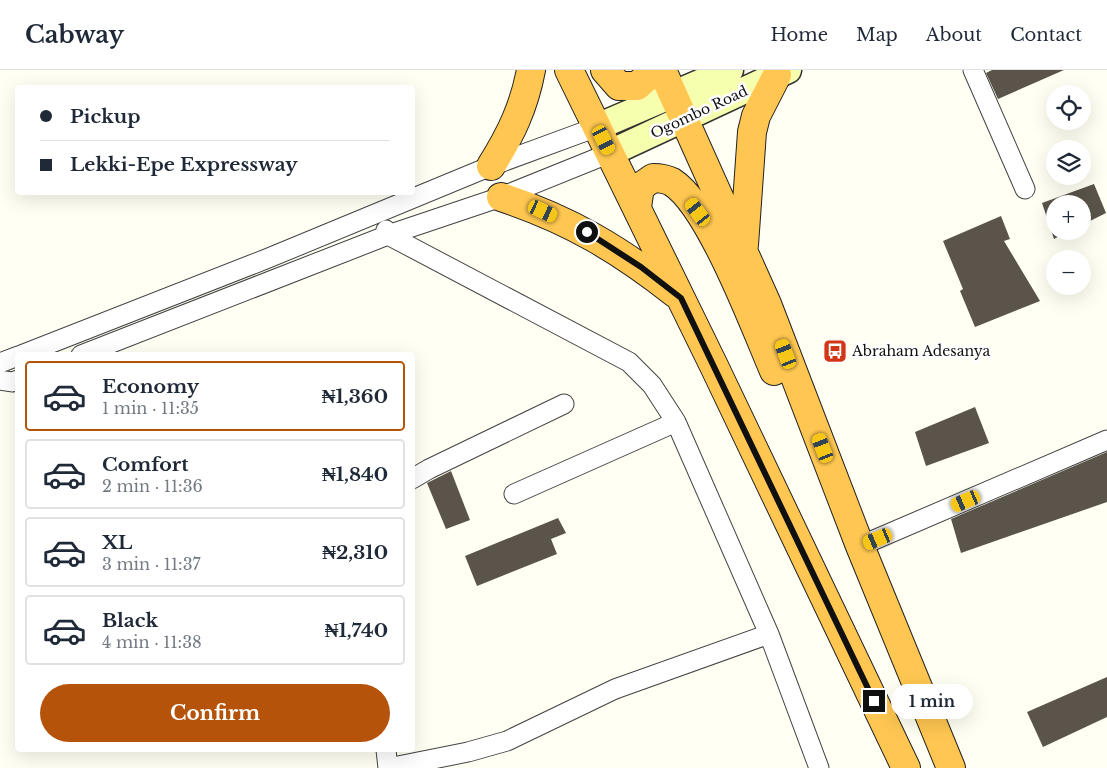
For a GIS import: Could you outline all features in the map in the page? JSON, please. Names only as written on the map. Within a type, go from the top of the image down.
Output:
[{"type":"highway","points":[[491,166],[513,131],[531,70]]},
{"type":"highway","points":[[569,70],[681,298],[906,768]]},
{"type":"highway","points":[[605,70],[619,86],[636,86],[647,77],[651,70]]},
{"type":"highway","points":[[662,70],[767,304],[860,546],[951,768]]},
{"type":"highway","points":[[743,252],[752,132],[756,116],[782,72]]},
{"type":"highway","points":[[637,207],[640,187],[653,178],[662,178],[671,182],[684,192],[698,212],[726,262],[808,444],[833,474]]},
{"type":"highway","points":[[501,198],[543,211],[587,232],[641,267],[681,298]]},
{"type":"main road","name":"Ogombo Road","points":[[610,153],[680,107],[730,70]]},
{"type":"main road","name":"Ogombo Road","points":[[597,127],[680,107],[782,72]]},
{"type":"street","points":[[973,70],[1025,189]]},
{"type":"street","points":[[29,352],[491,166],[597,127]]},
{"type":"street","points":[[89,352],[388,236],[501,198],[610,153]]},
{"type":"street","points":[[378,213],[388,236],[629,362],[652,385],[676,422],[769,634],[819,768]]},
{"type":"street","points":[[0,363],[15,357]]},
{"type":"street","points":[[0,380],[15,381]]},
{"type":"street","points":[[415,477],[429,468],[564,404]]},
{"type":"street","points":[[514,494],[676,422]]},
{"type":"street","points":[[860,546],[1107,440]]},
{"type":"street","points":[[386,752],[388,768],[468,752],[507,741],[615,689],[769,634]]},
{"type":"building","points":[[992,70],[1064,70],[998,99],[986,73]]},
{"type":"building","points":[[1094,184],[1106,213],[1091,220],[1091,195],[1064,195]]},
{"type":"building","points":[[1046,202],[1046,215],[1042,203]]},
{"type":"building","points":[[1001,216],[1010,239],[1004,241],[1040,301],[975,327],[960,291],[963,289],[943,241]]},
{"type":"building","points":[[975,407],[989,443],[926,466],[915,432]]},
{"type":"building","points":[[1107,452],[1107,502],[961,553],[951,519]]},
{"type":"building","points":[[451,471],[470,520],[446,529],[427,483]]},
{"type":"building","points":[[558,518],[566,533],[551,539],[557,554],[477,586],[465,556]]},
{"type":"building","points":[[1107,677],[1107,717],[1043,747],[1027,712]]},
{"type":"place","name":"Abraham Adesanya","points":[[835,351]]},
{"type":"route","points":[[587,232],[641,267],[681,298],[874,701]]}]
